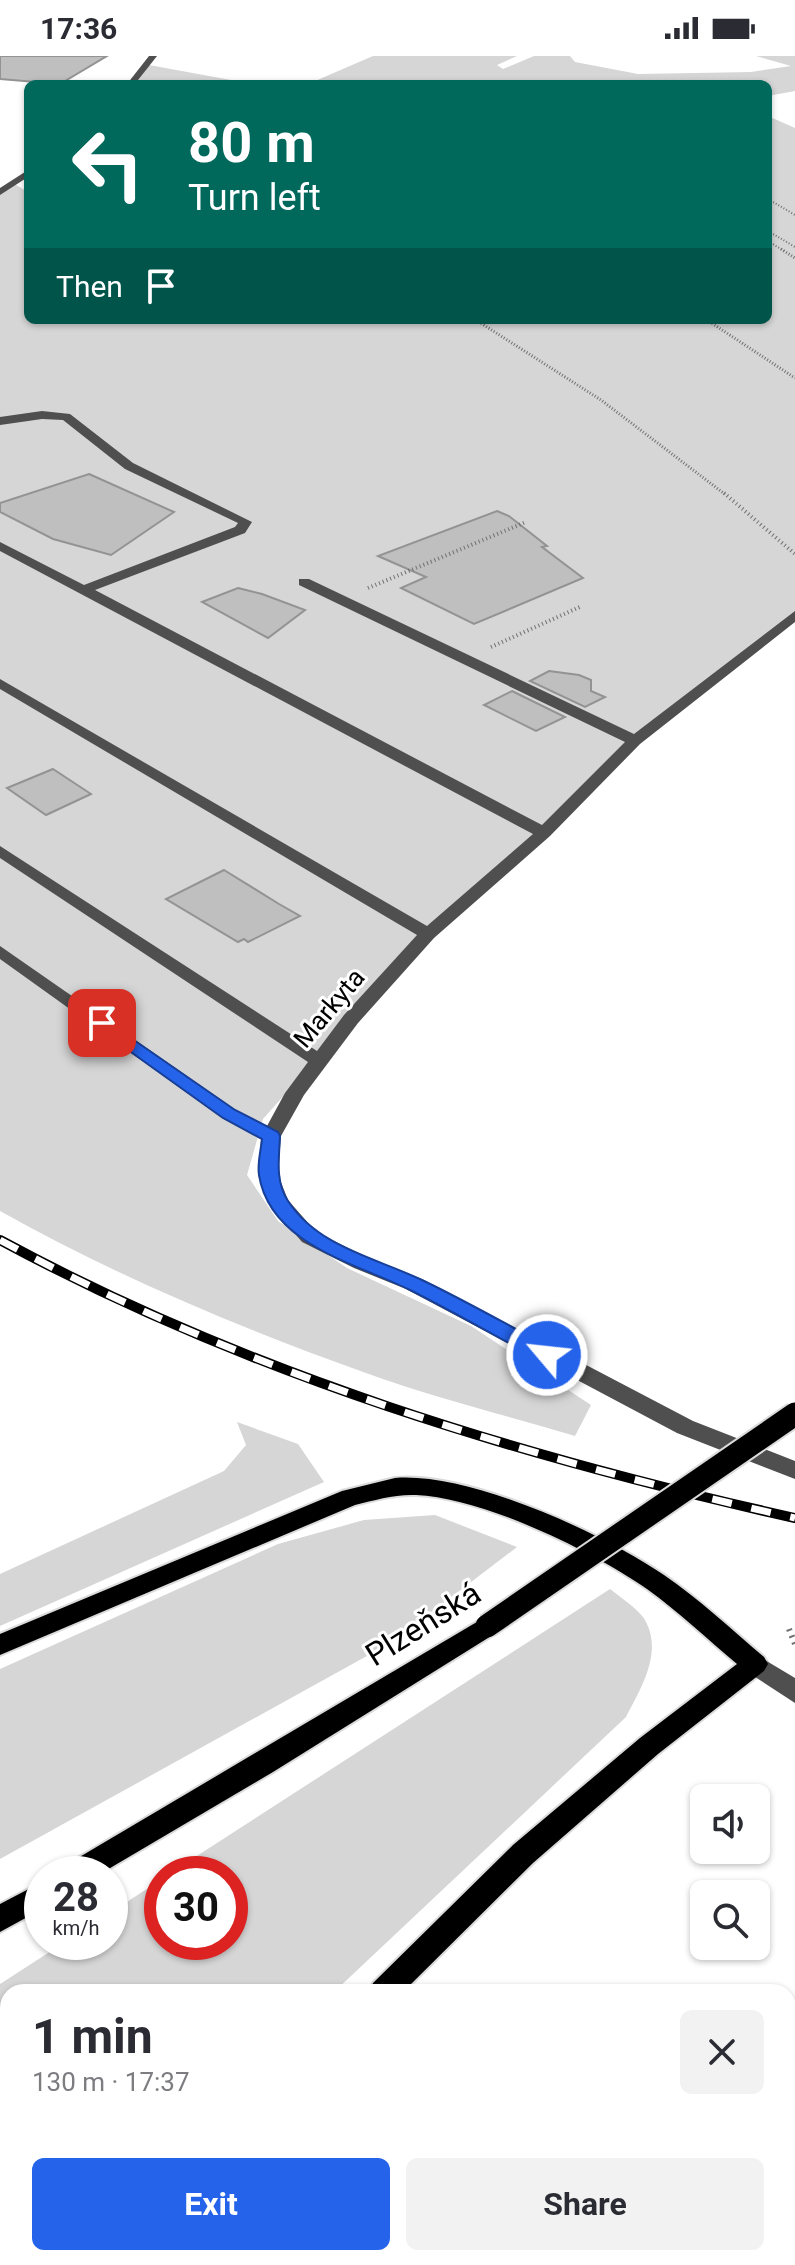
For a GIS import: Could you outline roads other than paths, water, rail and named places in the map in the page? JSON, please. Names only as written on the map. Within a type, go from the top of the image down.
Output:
[{"type":"main road","name":"Plzeňská","points":[[107,1856],[264,1764],[487,1626],[795,1414]]},
{"type":"main road","points":[[0,1645],[350,1497],[383,1488],[421,1487],[467,1497],[539,1522],[618,1560],[655,1582],[755,1664],[649,1746],[523,1854],[391,1984]]},
{"type":"main road","points":[[0,1919],[24,1905]]},
{"type":"street","points":[[134,80],[153,56]]},
{"type":"street","points":[[0,192],[24,176]]},
{"type":"street","points":[[0,421],[42,415],[66,417],[129,466],[245,522],[240,530],[83,590]]},
{"type":"street","points":[[0,546],[544,833]]},
{"type":"street","points":[[304,582],[635,741]]},
{"type":"street","name":"Markyta","points":[[795,615],[635,741],[544,833],[428,934],[318,1060],[271,1136],[268,1175],[279,1203],[309,1237],[361,1263],[414,1284],[685,1427],[795,1470]]},
{"type":"street","points":[[0,683],[428,934]]},
{"type":"street","points":[[0,851],[318,1060]]},
{"type":"street","points":[[0,951],[229,1114],[271,1136]]},
{"type":"street","points":[[755,1664],[795,1692]]},
{"type":"railway","points":[[0,1240],[94,1288],[190,1331],[288,1371],[388,1406],[590,1468],[795,1518]]}]
